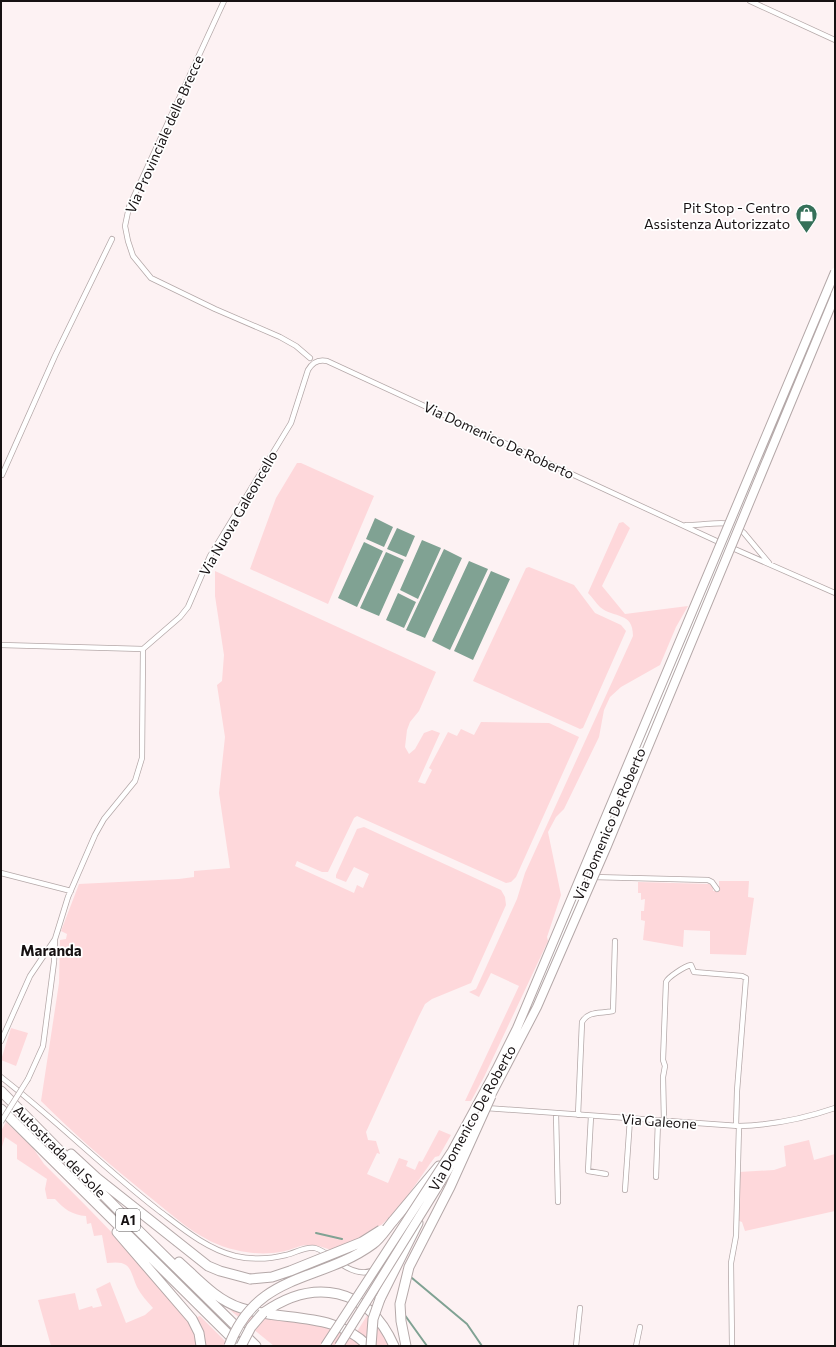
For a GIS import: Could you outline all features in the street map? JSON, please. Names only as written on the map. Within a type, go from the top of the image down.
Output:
[{"type":"highway","points":[[325,1346],[452,1151],[517,1028],[835,272]]},
{"type":"highway","points":[[339,1346],[422,1215],[491,1096],[537,1007],[608,846],[835,296]]},
{"type":"highway","points":[[1,1092],[97,1178],[208,1266],[220,1272],[250,1279],[278,1275],[362,1242],[393,1221]]},
{"type":"highway","name":"Autostrada del Sole","points":[[1,1092],[256,1346]]},
{"type":"highway","points":[[406,1346],[401,1321],[400,1304],[409,1267],[450,1187],[491,1096]]},
{"type":"highway","name":"Autostrada del Sole","points":[[1,1109],[241,1346]]},
{"type":"highway","points":[[229,1346],[243,1319],[258,1302],[271,1292],[287,1283],[355,1256],[375,1243],[452,1151]]},
{"type":"highway","points":[[71,1179],[192,1319],[199,1333],[201,1346]]},
{"type":"highway","points":[[371,1346],[373,1319],[380,1299],[403,1256],[422,1215]]},
{"type":"highway","points":[[137,1229],[167,1252],[215,1294],[227,1302],[239,1308],[260,1313],[316,1319],[328,1322],[352,1333],[368,1346]]},
{"type":"highway","points":[[241,1346],[256,1320],[276,1303],[288,1297],[306,1292],[334,1293],[349,1298],[367,1308],[387,1331],[394,1346]]},
{"type":"street","name":"Via Provinciale delle Brecce","points":[[224,1],[129,208],[125,226],[128,241],[133,256],[152,278],[215,309],[280,337],[296,346],[310,358]]},
{"type":"street","points":[[750,1],[835,40]]},
{"type":"street","points":[[2,475],[54,356],[112,239]]},
{"type":"street","name":"Via Domenico De Roberto","points":[[1,1077],[35,1104],[121,1182],[203,1243],[220,1251],[251,1258],[268,1258],[287,1255],[308,1248],[316,1248],[342,1265],[355,1271],[375,1271],[383,1265],[426,1201],[480,1108],[532,1005],[835,287]]},
{"type":"street","name":"Via Domenico De Roberto","points":[[314,363],[320,360],[327,361],[725,545],[835,593]]},
{"type":"street","name":"Via Nuova Galeoncello","points":[[143,649],[180,617],[188,607],[210,556],[290,423],[308,370],[314,363]]},
{"type":"street","name":"Via Domenico De Roberto","points":[[684,525],[703,526],[718,523],[734,525],[744,533],[770,565]]},
{"type":"street","points":[[1,645],[143,649],[142,758],[140,770],[135,780],[104,819],[95,835],[70,892],[55,939],[54,962],[43,1046],[28,1079],[1,1122]]},
{"type":"street","points":[[1,873],[70,892]]},
{"type":"street","points":[[587,877],[708,880],[712,882],[717,889]]},
{"type":"street","points":[[1,1041],[3,1030],[30,976],[55,939]]},
{"type":"street","points":[[578,1115],[582,1022],[585,1016],[590,1014],[613,1011],[615,941]]},
{"type":"street","points":[[664,1121],[663,1077],[665,1066],[663,1060],[666,982],[668,977],[686,966],[691,965],[694,972],[742,976],[746,979],[737,1090],[738,1126],[736,1236],[731,1263],[732,1346]]},
{"type":"street","name":"Via Galeone","points":[[480,1108],[738,1126],[763,1126],[804,1119],[835,1108]]},
{"type":"street","points":[[556,1113],[558,1202]]},
{"type":"street","points":[[591,1116],[588,1171],[606,1174]]},
{"type":"street","points":[[625,1190],[630,1119]]},
{"type":"street","points":[[656,1177],[658,1121]]},
{"type":"street","points":[[576,1346],[580,1308]]},
{"type":"street","points":[[636,1346],[640,1327]]},
{"type":"shaded area","points":[[297,463],[301,463],[374,496],[328,604],[250,569],[276,498]]},
{"type":"shaded area","points":[[375,518],[393,527],[384,547],[366,539]]},
{"type":"shaded area","points":[[623,522],[630,528],[602,586],[625,614],[688,606],[676,627],[660,665],[621,687],[610,697],[604,710],[599,737],[564,809],[556,817],[548,832],[561,895],[547,937],[548,941],[484,1077],[471,1101],[465,1101],[519,986],[491,973],[479,997],[469,992],[477,987],[517,899],[525,873],[633,636],[630,623],[626,619],[605,611],[588,593],[619,523]]},
{"type":"shaded area","points":[[397,528],[415,536],[406,557],[387,549]]},
{"type":"shaded area","points":[[422,540],[441,548],[418,599],[400,590]]},
{"type":"shaded area","points":[[364,542],[383,551],[357,607],[338,598]]},
{"type":"shaded area","points":[[444,549],[462,558],[425,638],[406,630]]},
{"type":"shaded area","points":[[386,552],[404,560],[379,616],[360,608]]},
{"type":"shaded area","points":[[469,561],[488,569],[450,650],[432,641]]},
{"type":"shaded area","points":[[529,567],[574,585],[595,613],[621,625],[626,631],[583,728],[580,729],[473,681],[526,568]]},
{"type":"shaded area","points":[[215,571],[436,672],[419,711],[410,722],[407,730],[405,747],[409,754],[415,749],[424,733],[432,730],[440,733],[418,782],[425,784],[432,770],[429,768],[448,732],[457,736],[461,729],[474,735],[481,722],[549,723],[579,737],[516,877],[511,882],[506,883],[357,816],[354,818],[328,872],[322,872],[297,861],[295,866],[354,893],[357,885],[363,888],[369,874],[354,867],[346,882],[336,878],[336,875],[357,829],[364,827],[501,890],[505,897],[506,905],[471,983],[432,999],[425,1004],[366,1132],[368,1140],[376,1141],[380,1154],[377,1153],[367,1174],[388,1183],[399,1158],[408,1161],[406,1166],[415,1170],[419,1161],[422,1162],[439,1130],[451,1135],[439,1156],[435,1157],[402,1203],[383,1224],[360,1239],[331,1250],[306,1245],[281,1252],[254,1253],[236,1250],[211,1241],[188,1228],[106,1161],[41,1101],[59,983],[60,940],[66,939],[67,934],[61,931],[79,884],[179,879],[194,877],[194,871],[230,868],[219,793],[225,737],[217,685],[222,681],[224,655],[215,596]]},
{"type":"shaded area","points":[[491,571],[510,579],[473,660],[454,651]]},
{"type":"shaded area","points":[[398,593],[416,602],[404,628],[386,620]]},
{"type":"shaded area","points":[[719,881],[749,881],[748,897],[754,898],[746,955],[710,954],[710,931],[684,930],[683,947],[643,940],[645,921],[641,920],[641,911],[644,911],[645,899],[641,900],[641,893],[638,893],[638,882],[709,884],[713,885],[713,891],[719,891]]},
{"type":"shaded area","points":[[11,1028],[28,1033],[16,1066],[1,1060]]},
{"type":"shaded area","points":[[6,1122],[33,1148],[44,1164],[116,1237],[170,1297],[187,1320],[195,1337],[197,1346],[51,1346],[38,1300],[75,1293],[79,1310],[92,1306],[93,1308],[102,1306],[96,1289],[110,1282],[126,1323],[145,1315],[153,1308],[137,1287],[128,1267],[121,1263],[107,1263],[102,1235],[94,1236],[91,1223],[87,1224],[86,1216],[69,1211],[55,1199],[47,1199],[45,1189],[47,1179],[17,1159],[17,1145],[5,1137],[1,1150],[1,1131]]},
{"type":"shaded area","points":[[809,1140],[814,1160],[835,1154],[835,1211],[745,1231],[742,1222],[739,1221],[739,1172],[774,1170],[786,1166],[784,1146]]},
{"type":"shaded area","points":[[230,1310],[254,1316],[315,1325],[353,1338],[368,1314],[382,1330],[390,1346],[274,1346]]},
{"type":"shaded area","points":[[200,1316],[230,1346],[205,1346],[194,1318]]},
{"type":"waterway","points":[[316,1233],[342,1239]]},
{"type":"waterway","points":[[412,1278],[467,1324],[482,1346]]},
{"type":"waterway","points":[[404,1314],[427,1346]]},
{"type":"place","name":"Pit Stop - Centro Assistenza Autorizzato","points":[[806,234]]},
{"type":"district","name":"Maranda","points":[[51,950]]}]
